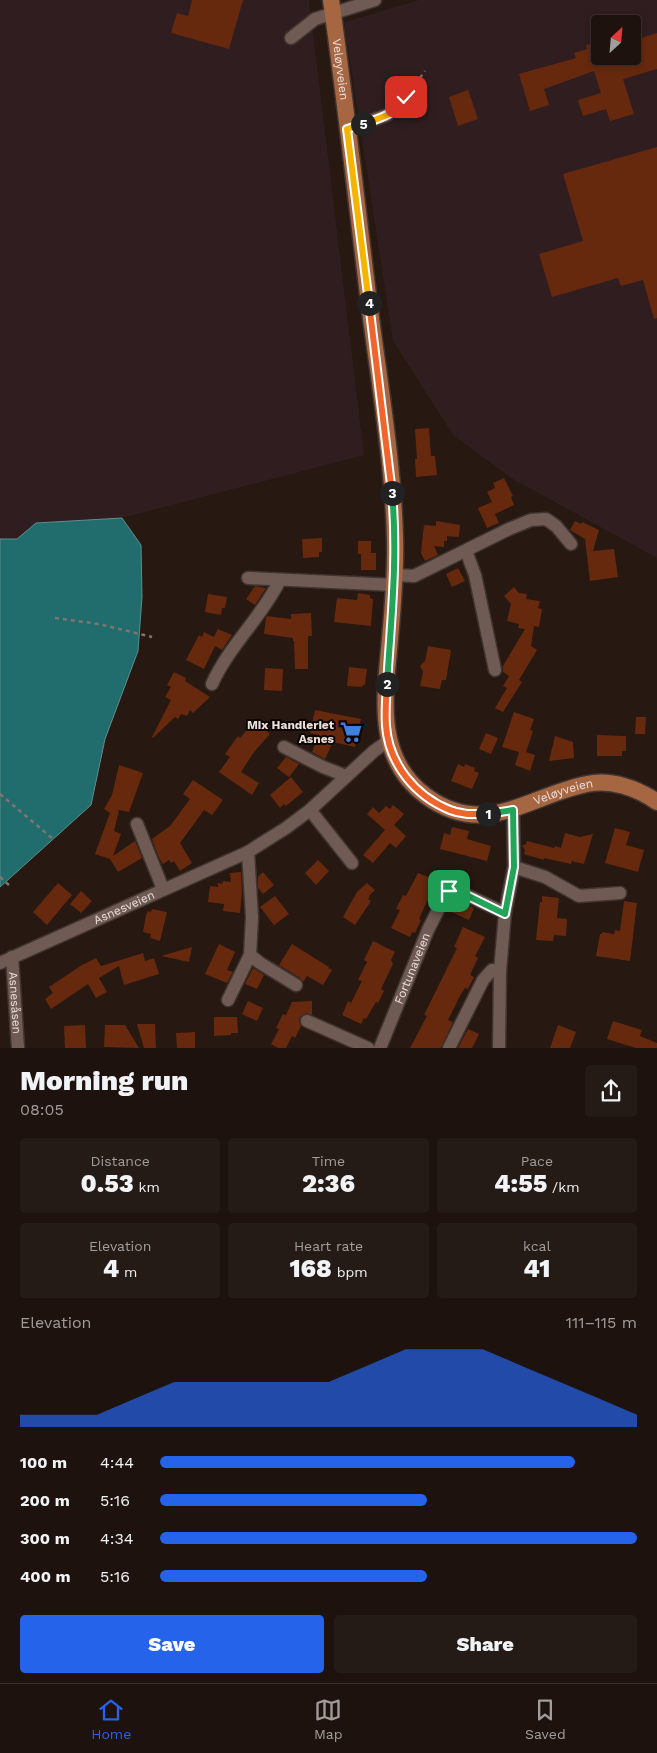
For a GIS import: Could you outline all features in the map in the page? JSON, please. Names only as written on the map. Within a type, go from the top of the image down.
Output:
[{"type":"main road","name":"Veløyveien","points":[[332,6],[385,429],[393,509],[394,580],[386,725],[388,741],[394,756],[402,772],[415,788],[429,799],[450,810],[470,814],[491,814],[513,810],[580,786],[606,782],[622,785],[657,802]]},
{"type":"street","points":[[291,38],[332,6],[375,0]]},
{"type":"street","points":[[347,129],[387,115]]},
{"type":"street","points":[[248,578],[280,580],[394,580],[414,576],[508,529],[531,520],[546,519],[551,522],[571,544]]},
{"type":"street","points":[[466,551],[475,574],[495,670]]},
{"type":"street","points":[[212,684],[237,644],[272,597],[280,580]]},
{"type":"street","name":"Asnesveien","points":[[0,963],[248,852],[310,810],[374,751],[388,741]]},
{"type":"street","points":[[284,746],[323,767],[346,776]]},
{"type":"street","points":[[310,810],[352,864]]},
{"type":"street","points":[[499,1048],[500,971],[505,914],[514,867],[513,810]]},
{"type":"street","points":[[137,824],[163,890]]},
{"type":"street","points":[[228,1000],[250,955],[252,917],[248,852]]},
{"type":"street","points":[[514,867],[545,877],[579,896],[620,893]]},
{"type":"street","name":"Fortunaveien","points":[[380,1048],[403,993],[411,968],[446,894],[454,890],[460,892],[505,914]]},
{"type":"street","points":[[250,955],[296,985]]},
{"type":"street","name":"Asnesåsen","points":[[12,957],[18,1048]]},
{"type":"street","points":[[449,1048],[483,980],[492,970],[500,971]]},
{"type":"street","points":[[307,1021],[368,1048]]},
{"type":"path","points":[[387,115],[401,106],[425,71]]},
{"type":"path","points":[[55,618],[99,624],[152,637]]},
{"type":"path","points":[[0,794],[53,840]]},
{"type":"path","points":[[0,877],[10,886]]},
{"type":"shaded area","points":[[0,0],[309,0],[364,455],[122,518],[37,523],[17,539],[0,539]]},
{"type":"shaded area","points":[[419,0],[657,0],[657,558],[511,478],[453,435],[393,341],[344,22]]},
{"type":"water","points":[[122,518],[141,545],[142,597],[138,651],[105,739],[91,805],[0,887],[0,539],[17,539],[36,523]]},
{"type":"building","points":[[192,0],[243,0],[229,49],[171,33],[177,13],[188,16]]},
{"type":"building","points":[[657,33],[657,69],[623,79],[634,114],[610,121],[606,109],[583,116],[578,100],[601,93],[594,71],[544,89],[549,105],[530,111],[519,74],[576,58],[574,53],[587,49],[586,45],[591,44],[591,65],[641,65],[641,38]]},
{"type":"building","points":[[468,90],[478,119],[458,126],[449,97]]},
{"type":"building","points":[[657,147],[657,318],[654,319],[643,280],[621,286],[618,278],[552,297],[539,254],[583,241],[563,174]]},
{"type":"building","points":[[429,428],[431,456],[435,456],[437,475],[416,477],[415,429]]},
{"type":"building","points":[[504,478],[513,496],[511,497],[514,505],[495,514],[499,523],[487,528],[478,508],[492,502],[487,492],[495,488],[493,483]]},
{"type":"building","points":[[436,521],[460,525],[459,537],[447,536],[447,541],[444,541],[444,547],[434,546],[438,555],[425,561],[421,553],[424,524],[425,527],[425,525],[436,526]]},
{"type":"building","points":[[575,521],[581,524],[582,522],[599,530],[593,551],[614,549],[618,577],[590,581],[585,539],[570,530]]},
{"type":"building","points":[[322,538],[322,552],[319,552],[319,557],[303,558],[302,539]]},
{"type":"building","points":[[358,541],[371,541],[371,553],[376,553],[376,570],[361,570],[361,554],[358,554]]},
{"type":"building","points":[[458,568],[465,581],[452,587],[446,574]]},
{"type":"building","points":[[255,586],[266,588],[255,605],[246,599]]},
{"type":"building","points":[[514,587],[519,593],[527,594],[526,599],[540,601],[538,608],[542,609],[539,627],[534,626],[531,646],[537,650],[519,680],[522,682],[503,712],[495,708],[507,688],[503,686],[509,676],[503,672],[503,666],[525,629],[518,628],[519,624],[507,621],[511,604],[504,596]]},
{"type":"building","points":[[358,593],[370,595],[370,598],[373,599],[371,626],[334,622],[337,598],[357,600]]},
{"type":"building","points":[[208,594],[227,597],[225,608],[222,608],[221,615],[205,612]]},
{"type":"building","points":[[311,613],[312,636],[308,636],[308,669],[295,669],[293,638],[264,634],[266,618],[267,616],[291,619],[291,614]]},
{"type":"building","points":[[218,629],[232,635],[222,650],[215,646],[204,669],[186,660],[199,635],[202,637],[204,632],[214,637]]},
{"type":"building","points":[[428,646],[451,650],[446,680],[442,680],[440,689],[420,686],[423,672],[420,666],[425,661]]},
{"type":"building","points":[[349,667],[367,669],[365,685],[362,687],[347,686]]},
{"type":"building","points":[[265,668],[283,669],[282,691],[264,690]]},
{"type":"building","points":[[174,672],[186,678],[185,681],[210,697],[193,713],[190,710],[187,716],[181,714],[178,719],[175,717],[153,738],[171,700],[165,697],[171,687],[167,685]]},
{"type":"building","points":[[315,710],[361,719],[355,747],[333,742],[325,759],[312,752],[319,735],[310,733]]},
{"type":"building","points":[[514,712],[534,719],[530,730],[533,731],[526,752],[535,755],[530,771],[515,765],[519,752],[502,747]]},
{"type":"building","points":[[636,717],[646,717],[645,734],[635,734]]},
{"type":"building","points":[[255,721],[270,734],[254,752],[241,772],[259,783],[252,795],[219,772],[230,757],[225,754],[238,736],[240,738]]},
{"type":"building","points":[[486,733],[498,738],[491,754],[479,749]]},
{"type":"building","points":[[597,735],[626,736],[626,751],[622,751],[622,756],[597,756]]},
{"type":"building","points":[[555,736],[573,742],[574,758],[549,761]]},
{"type":"building","points":[[286,757],[299,764],[289,777],[277,768]]},
{"type":"building","points":[[458,764],[464,767],[465,764],[475,768],[474,771],[479,773],[472,789],[451,781]]},
{"type":"building","points":[[119,765],[143,773],[129,812],[119,810],[114,831],[121,834],[113,856],[135,841],[142,858],[118,872],[110,859],[95,854],[110,813],[104,809],[112,795]]},
{"type":"building","points":[[291,777],[303,792],[286,806],[284,804],[280,808],[270,795]]},
{"type":"building","points":[[193,780],[223,800],[212,815],[204,810],[180,843],[192,863],[180,871],[174,861],[171,863],[169,860],[163,864],[152,839],[170,826],[190,799],[183,794]]},
{"type":"building","points":[[393,805],[404,814],[394,825],[406,836],[396,848],[390,843],[373,863],[363,855],[385,830],[367,814],[373,807],[379,813],[386,806],[390,809]]},
{"type":"building","points":[[452,827],[469,831],[467,839],[491,846],[487,861],[440,849],[444,833],[450,835]]},
{"type":"building","points":[[615,828],[630,832],[626,845],[644,850],[638,872],[605,863]]},
{"type":"building","points":[[565,833],[580,837],[593,834],[584,864],[572,861],[571,864],[544,858],[544,860],[524,854],[525,850],[522,846],[527,841],[561,848]]},
{"type":"building","points":[[318,860],[329,871],[316,885],[305,873]]},
{"type":"building","points":[[241,872],[240,913],[223,911],[224,904],[208,902],[210,886],[218,887],[218,883],[222,884],[223,881],[231,882],[230,873]]},
{"type":"building","points":[[263,872],[274,885],[263,894],[258,888],[258,877]]},
{"type":"building","points":[[418,873],[439,881],[437,889],[439,890],[435,898],[430,895],[415,933],[412,932],[410,937],[391,928],[400,910],[396,909],[403,895],[406,896]]},
{"type":"building","points":[[58,883],[72,895],[47,925],[33,912]]},
{"type":"building","points":[[367,883],[375,890],[369,896],[368,899],[371,901],[355,925],[343,917],[357,892]]},
{"type":"building","points":[[81,891],[92,901],[81,913],[70,904]]},
{"type":"building","points":[[275,896],[289,914],[274,925],[260,907]]},
{"type":"building","points":[[542,896],[559,898],[557,918],[567,919],[566,936],[554,935],[553,941],[536,940]]},
{"type":"building","points":[[455,899],[474,908],[469,920],[447,910],[452,900]]},
{"type":"building","points":[[624,901],[637,903],[630,961],[596,956],[600,934],[602,932],[614,934],[615,930],[620,931]]},
{"type":"building","points":[[152,909],[167,912],[160,941],[150,938],[151,934],[143,932],[146,915]]},
{"type":"building","points":[[463,927],[485,937],[475,956],[478,958],[470,975],[474,977],[468,989],[465,988],[461,994],[448,1020],[453,1022],[441,1048],[410,1048],[427,1016],[424,1015],[457,948],[454,947]]},
{"type":"building","points":[[373,941],[395,952],[391,960],[393,964],[381,989],[384,991],[378,1003],[376,1002],[361,1024],[342,1015],[348,1001],[351,1003],[362,981],[358,980],[367,962],[364,960]]},
{"type":"building","points":[[219,944],[235,952],[227,970],[233,972],[227,983],[205,974]]},
{"type":"building","points":[[292,944],[332,970],[323,985],[307,976],[303,982],[300,978],[279,965]]},
{"type":"building","points":[[192,947],[189,962],[161,956]]},
{"type":"building","points":[[143,953],[145,961],[154,958],[159,974],[124,985],[119,966],[99,978],[107,992],[96,998],[88,984],[51,1009],[45,999],[53,993],[49,987],[96,958],[101,966]]},
{"type":"building","points":[[253,968],[264,975],[257,989],[245,984]]},
{"type":"building","points":[[248,1001],[263,1008],[257,1021],[242,1014]]},
{"type":"building","points":[[312,1001],[312,1015],[306,1013],[300,1017],[299,1022],[301,1026],[295,1038],[292,1036],[286,1048],[278,1048],[271,1044],[279,1029],[276,1028],[283,1014],[286,1015],[292,1002]]},
{"type":"building","points":[[214,1017],[237,1017],[238,1033],[214,1036]]},
{"type":"building","points":[[613,1021],[642,1030],[640,1036],[657,1043],[657,1048],[636,1048],[607,1039]]},
{"type":"building","points":[[137,1024],[155,1024],[156,1048],[144,1048]]},
{"type":"building","points":[[85,1025],[86,1048],[65,1048],[64,1026]]},
{"type":"building","points":[[105,1025],[125,1025],[139,1048],[104,1047]]},
{"type":"building","points":[[558,1025],[576,1032],[570,1048],[550,1048]]},
{"type":"building","points":[[468,1029],[479,1034],[472,1048],[458,1048]]},
{"type":"building","points":[[195,1032],[195,1048],[177,1048],[176,1033]]},
{"type":"place","name":"Mix Handleriet Asnes","points":[[351,732]]},
{"type":"route","points":[[406,97],[401,106],[387,115],[347,129],[385,429],[393,509],[395,539],[387,696],[386,725],[388,741],[402,772],[415,788],[429,799],[450,810],[470,814],[491,814],[513,810],[514,867],[505,914],[460,892],[449,891]]}]
